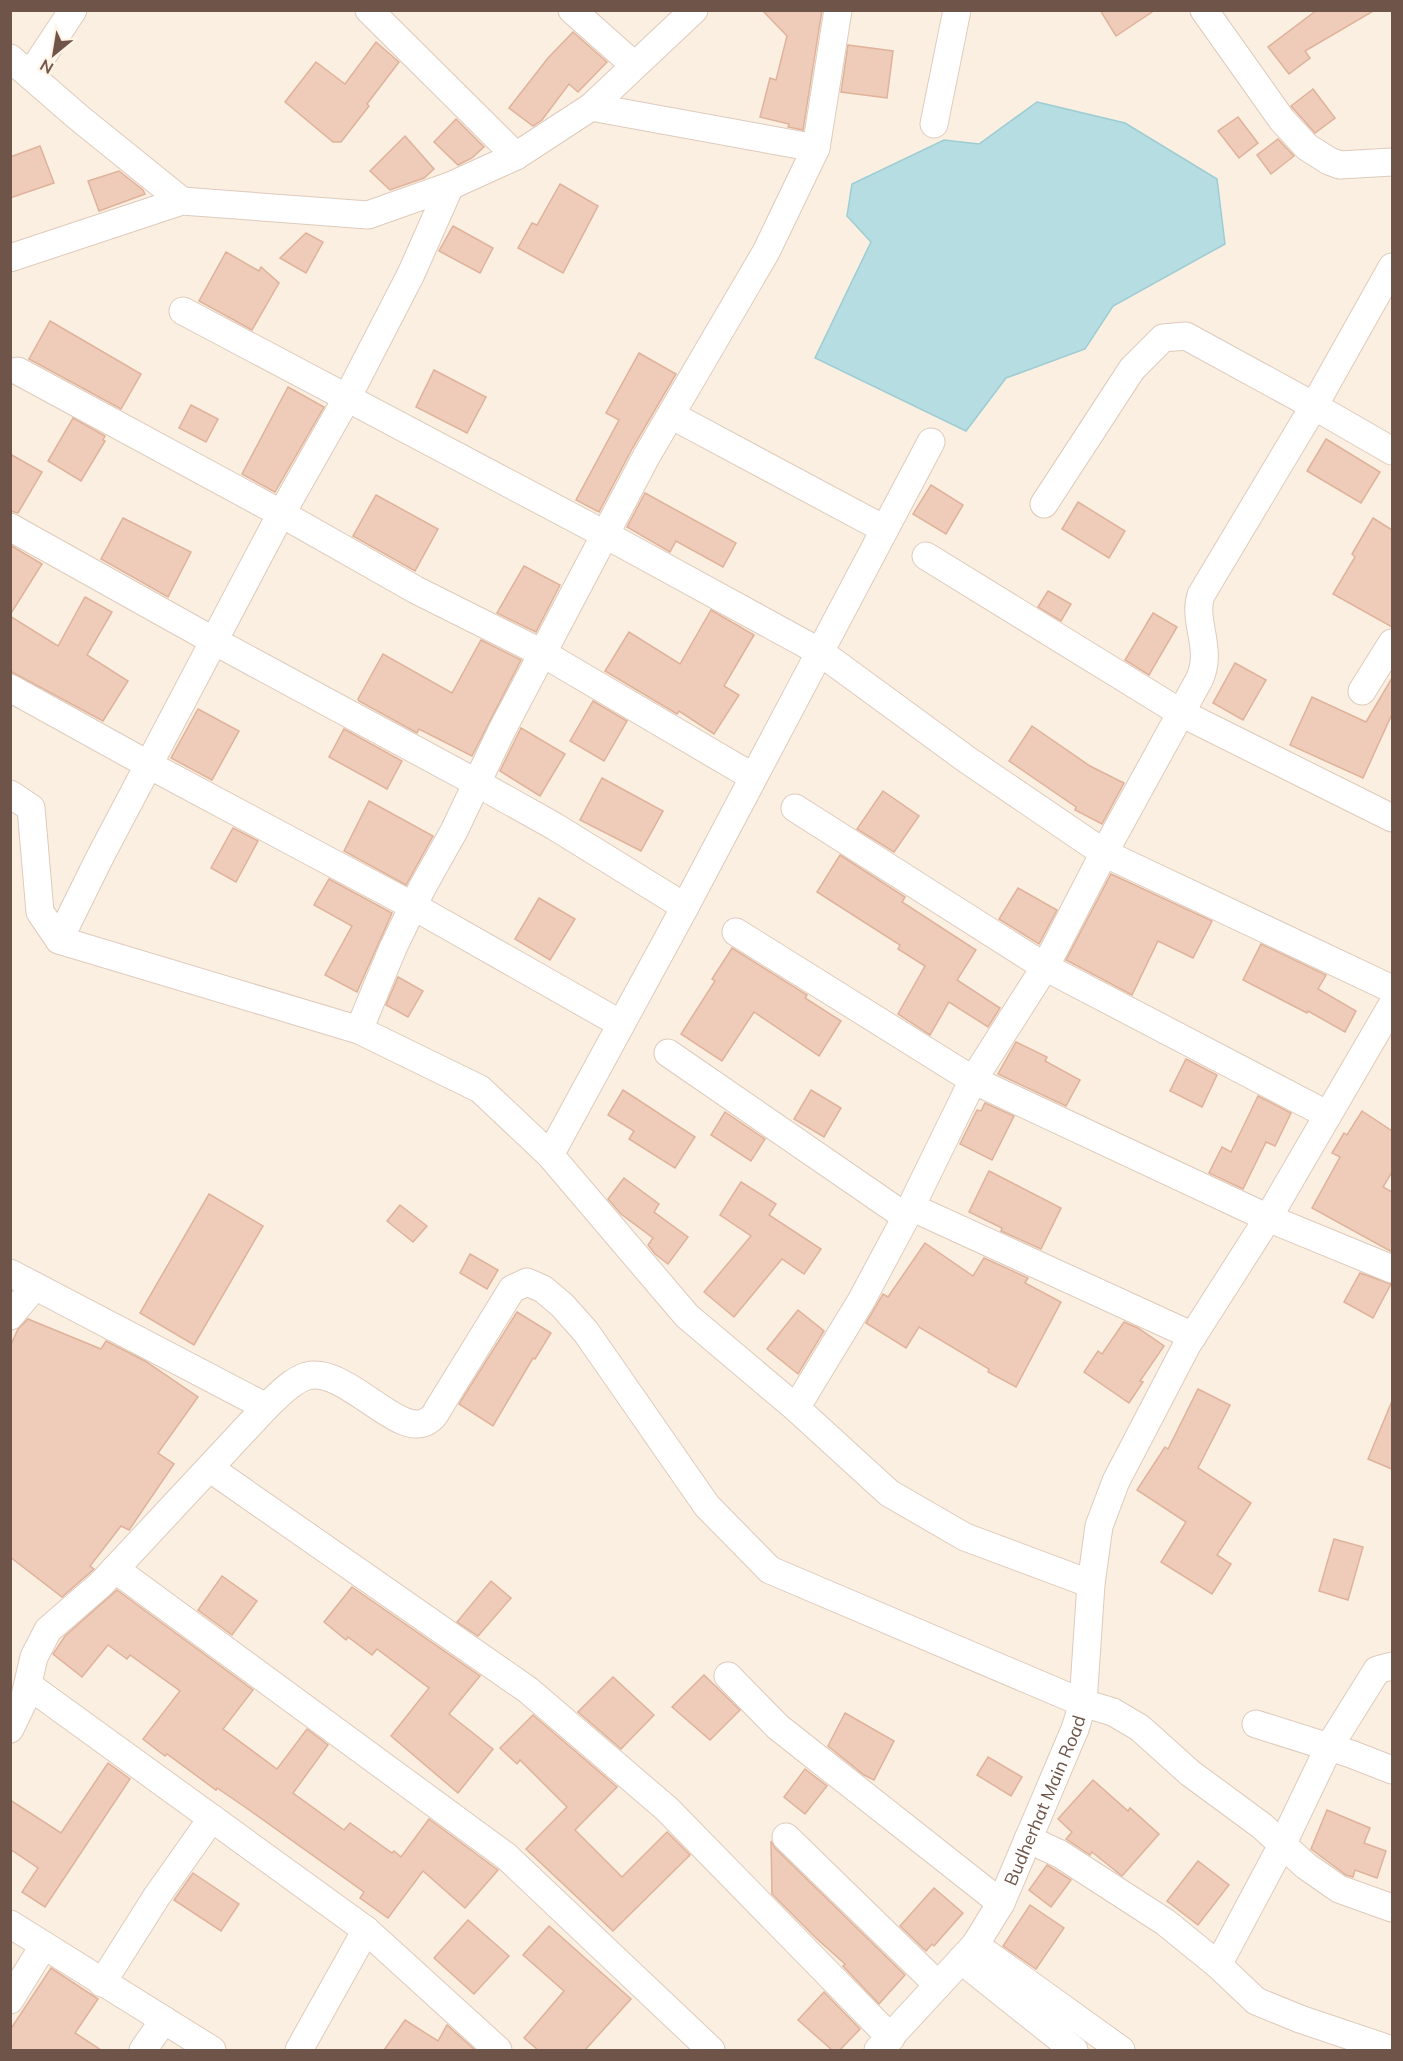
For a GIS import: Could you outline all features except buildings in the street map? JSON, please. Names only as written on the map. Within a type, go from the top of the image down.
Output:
[{"type":"street","points":[[72,10],[20,67],[182,201]]},
{"type":"street","points":[[369,10],[516,156]]},
{"type":"street","points":[[572,10],[634,65]]},
{"type":"street","points":[[10,258],[182,201],[368,215],[450,186],[516,156],[591,106],[694,10]]},
{"type":"street","points":[[359,1030],[393,948],[477,783],[671,415],[766,252],[816,148],[838,10]]},
{"type":"street","points":[[934,124],[957,10]]},
{"type":"street","points":[[1204,10],[1282,120],[1307,147],[1340,165],[1392,162]]},
{"type":"street","points":[[591,106],[816,148]]},
{"type":"street","points":[[59,940],[214,641],[347,398],[411,274],[450,186]]},
{"type":"street","points":[[796,1408],[861,1300],[908,1212],[973,1080],[1045,967],[1204,669],[1206,655],[1199,608],[1201,594],[1314,406],[1392,267]]},
{"type":"street","points":[[183,311],[606,535],[820,652],[966,759],[1104,853],[1392,989]]},
{"type":"street","points":[[1044,504],[1132,369],[1163,338],[1186,336],[1392,451]]},
{"type":"street","points":[[18,370],[416,590],[544,654],[753,777]]},
{"type":"street","points":[[671,415],[884,529]]},
{"type":"street","points":[[550,1155],[931,442]]},
{"type":"street","points":[[10,527],[554,826],[684,907]]},
{"type":"street","points":[[926,556],[1181,713],[1392,818]]},
{"type":"street","points":[[1362,691],[1392,643]]},
{"type":"street","points":[[10,688],[414,906],[621,1024]]},
{"type":"street","points":[[10,794],[32,808],[40,912],[59,940],[359,1030],[480,1089],[550,1155],[687,1316],[796,1408],[889,1493],[965,1537],[1091,1584]]},
{"type":"street","points":[[795,808],[1045,967],[1328,1115]]},
{"type":"street","points":[[736,932],[973,1080],[1268,1218],[1392,1269]]},
{"type":"street","name":"Budherhat Main Road","points":[[884,2044],[968,1953],[1001,1903],[1075,1729],[1083,1703],[1091,1584],[1099,1526],[1116,1481],[1193,1336],[1268,1218],[1392,1005]]},
{"type":"street","points":[[668,1053],[908,1212],[1193,1336]]},
{"type":"street","points":[[10,1273],[266,1407]]},
{"type":"street","points":[[10,1729],[24,1700],[34,1657],[48,1630],[101,1584],[266,1407],[288,1387],[307,1376],[326,1376],[344,1384],[396,1418],[413,1424],[428,1421],[438,1409],[512,1289],[527,1282],[543,1289],[562,1305],[586,1332],[706,1506],[770,1570],[1083,1703],[1113,1712],[1140,1728],[1190,1773],[1262,1826],[1306,1866],[1340,1889],[1392,1908]]},
{"type":"street","points":[[10,1316],[35,1286]]},
{"type":"street","points":[[212,1467],[218,1474],[528,1690],[667,1809],[884,2044]]},
{"type":"street","points":[[115,1569],[506,1856],[711,2050]]},
{"type":"street","points":[[1218,1965],[1282,1845],[1329,1747],[1377,1670],[1392,1666]]},
{"type":"street","points":[[728,1676],[778,1728],[1001,1903]]},
{"type":"street","points":[[28,1685],[366,1930],[498,2050]]},
{"type":"street","points":[[1256,1724],[1392,1770]]},
{"type":"street","points":[[102,1983],[157,1896],[212,1818]]},
{"type":"street","points":[[786,1837],[938,1985]]},
{"type":"street","points":[[1028,1839],[1060,1854],[1165,1922],[1218,1965],[1256,2001],[1300,2019],[1392,2050]]},
{"type":"street","points":[[10,1924],[212,2050]]},
{"type":"street","points":[[300,2050],[366,1930]]},
{"type":"street","points":[[10,2000],[44,1945]]},
{"type":"street","points":[[968,1953],[1074,2050]]},
{"type":"street","points":[[968,1953],[1121,2050]]},
{"type":"street","points":[[142,2050],[164,2020]]},
{"type":"water","points":[[1037,102],[1125,123],[1217,179],[1225,244],[1113,306],[1085,349],[1006,378],[966,431],[815,358],[871,242],[847,216],[852,184],[944,140],[979,144]]}]
